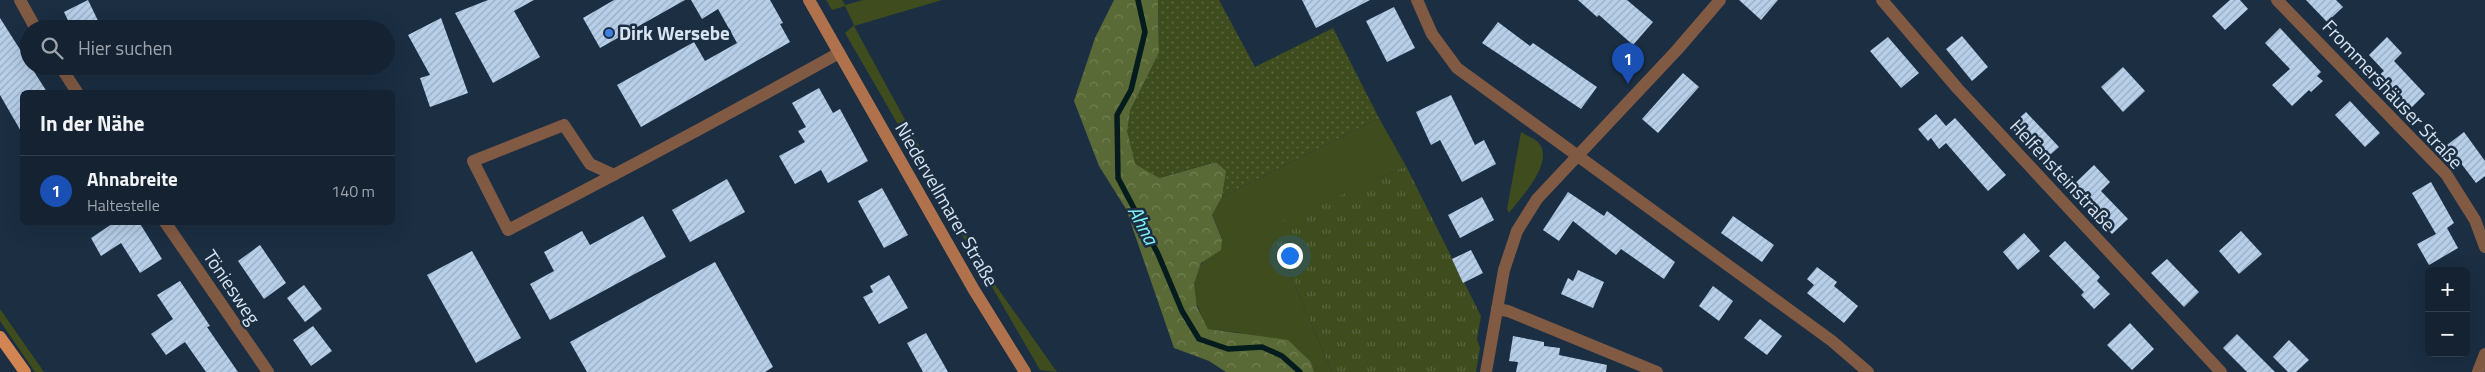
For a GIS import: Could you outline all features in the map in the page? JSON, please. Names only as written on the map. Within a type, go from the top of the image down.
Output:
[{"type":"main road","name":"Niedervellmarer Straße","points":[[809,0],[974,290],[1025,372]]},
{"type":"main road","points":[[0,337],[24,372]]},
{"type":"street","points":[[20,0],[31,20]]},
{"type":"street","points":[[1417,0],[1432,34],[1457,68],[1832,341],[1868,372]]},
{"type":"street","points":[[1486,372],[1504,270],[1517,231],[1537,199],[1677,50],[1720,0]]},
{"type":"street","name":"Helfensteinstraße","points":[[1882,0],[1958,89],[2221,372]]},
{"type":"street","name":"Frommershäuser Straße","points":[[2277,0],[2446,174],[2475,220],[2485,248]]},
{"type":"street","points":[[614,175],[590,164],[564,125],[473,161],[508,230],[614,175],[839,53]]},
{"type":"street","points":[[66,75],[76,90]]},
{"type":"street","name":"Töniesweg","points":[[167,225],[268,372]]},
{"type":"street","points":[[1497,309],[1508,311],[1658,372]]},
{"type":"street","points":[[2478,372],[2485,354]]},
{"type":"green space","points":[[826,0],[842,0],[845,5],[863,0],[942,0],[854,26],[994,283],[1057,372],[1040,370],[845,33],[854,25],[845,6],[832,10]]},
{"type":"green space","points":[[1114,0],[1158,0],[1159,53],[1130,111],[1159,178],[1216,162],[1227,171],[1222,197],[1212,215],[1222,239],[1221,250],[1201,263],[1194,284],[1197,307],[1208,329],[1288,340],[1311,362],[1314,372],[1226,372],[1209,361],[1174,348],[1126,209],[1099,166],[1074,101],[1095,38]]},
{"type":"green space","points":[[1158,0],[1219,0],[1255,67],[1333,28],[1379,118],[1222,197],[1226,171],[1216,162],[1159,178],[1135,164],[1127,131],[1130,111],[1159,53]]},
{"type":"green space","points":[[1379,118],[1406,166],[1274,226],[1274,236],[1332,372],[1314,372],[1311,362],[1241,333],[1208,329],[1196,302],[1195,281],[1204,261],[1222,238],[1212,215],[1222,197]]},
{"type":"green space","points":[[1521,132],[1538,142],[1542,150],[1543,159],[1535,179],[1509,213],[1507,209]]},
{"type":"green space","points":[[1406,166],[1481,316],[1477,339],[1480,348],[1476,372],[1332,372],[1274,236],[1274,225]]},
{"type":"green space","points":[[0,309],[44,372],[35,372],[0,321]]},
{"type":"building","points":[[88,0],[98,20],[68,20],[64,12]]},
{"type":"building","points":[[488,0],[534,0],[514,11],[540,57],[493,83],[455,13]]},
{"type":"building","name":"Dirk Wersebe","points":[[614,0],[685,0],[600,48],[583,18]]},
{"type":"building","points":[[691,0],[770,0],[783,23],[780,24],[790,42],[641,127],[617,85],[694,42],[705,61],[737,43],[718,9],[702,19]]},
{"type":"building","points":[[1302,0],[1370,0],[1316,28]]},
{"type":"building","points":[[1578,0],[1627,0],[1653,22],[1633,45],[1599,15],[1597,17]]},
{"type":"building","points":[[1739,0],[1778,0],[1761,20]]},
{"type":"building","points":[[2230,0],[2240,0],[2248,9],[2225,30],[2212,16]]},
{"type":"building","points":[[2306,0],[2336,0],[2343,7],[2327,22]]},
{"type":"building","points":[[1394,7],[1415,48],[1387,62],[1366,21]]},
{"type":"building","points":[[0,18],[20,49],[20,75],[36,75],[46,90],[20,90],[20,130],[0,95]]},
{"type":"building","points":[[441,18],[468,93],[430,107],[420,78],[430,75],[408,35]]},
{"type":"building","points":[[1498,22],[1530,46],[1533,43],[1597,87],[1581,109],[1482,43]]},
{"type":"building","points":[[2280,28],[2321,72],[2317,76],[2323,81],[2311,92],[2309,90],[2292,106],[2272,85],[2290,69],[2265,43]]},
{"type":"building","points":[[1962,36],[1988,67],[1972,81],[1946,49]]},
{"type":"building","points":[[1888,37],[1919,73],[1901,88],[1870,51]]},
{"type":"building","points":[[2387,37],[2402,53],[2394,61],[2425,94],[2410,109],[2379,75],[2384,71],[2369,55]]},
{"type":"building","points":[[2123,67],[2145,91],[2123,112],[2101,87]]},
{"type":"building","points":[[1683,73],[1699,87],[1658,133],[1642,119]]},
{"type":"building","points":[[819,88],[833,113],[840,109],[868,161],[828,183],[821,170],[795,184],[779,156],[805,142],[798,131],[806,127],[792,103]]},
{"type":"building","points":[[1451,95],[1475,145],[1484,140],[1496,164],[1462,182],[1440,140],[1431,145],[1416,112]]},
{"type":"building","points":[[2350,101],[2380,133],[2365,147],[2335,115]]},
{"type":"building","points":[[2026,112],[2059,147],[2043,161],[2010,126]]},
{"type":"building","points":[[1936,114],[1946,126],[1955,118],[2006,175],[1988,191],[1946,143],[1939,149],[1931,138],[1928,141],[1918,129]]},
{"type":"building","points":[[2464,132],[2485,161],[2485,176],[2476,183],[2447,145]]},
{"type":"building","points":[[2094,165],[2110,182],[2101,191],[2128,219],[2112,234],[2069,189]]},
{"type":"building","points":[[727,179],[745,212],[690,242],[672,210]]},
{"type":"building","points":[[2431,182],[2454,223],[2447,228],[2458,248],[2429,265],[2417,244],[2436,234],[2412,193]]},
{"type":"building","points":[[882,188],[908,235],[884,248],[858,201]]},
{"type":"building","points":[[1568,192],[1604,216],[1607,211],[1675,262],[1664,279],[1621,249],[1616,255],[1573,221],[1559,241],[1543,230]]},
{"type":"building","points":[[1482,197],[1494,220],[1460,238],[1448,215]]},
{"type":"building","points":[[643,216],[666,257],[550,320],[530,284],[554,271],[544,252],[582,231],[590,245]]},
{"type":"building","points":[[1733,216],[1774,245],[1762,262],[1721,233]]},
{"type":"building","points":[[110,225],[141,225],[162,259],[140,273],[121,243],[101,256],[91,238]]},
{"type":"building","points":[[2241,231],[2262,254],[2239,274],[2219,251]]},
{"type":"building","points":[[2024,233],[2040,251],[2018,270],[2003,252]]},
{"type":"building","points":[[2065,241],[2100,277],[2097,281],[2110,294],[2094,309],[2081,295],[2084,292],[2049,256]]},
{"type":"building","points":[[260,245],[286,283],[264,299],[238,261]]},
{"type":"building","points":[[1471,250],[1483,273],[1463,283],[1452,259]]},
{"type":"building","points":[[472,251],[521,338],[476,363],[427,275]]},
{"type":"building","points":[[2167,259],[2199,292],[2184,307],[2151,273]]},
{"type":"building","points":[[715,262],[773,367],[765,372],[587,372],[570,342]]},
{"type":"building","points":[[1817,267],[1837,282],[1834,286],[1858,306],[1844,323],[1807,293],[1814,285],[1807,279]]},
{"type":"building","points":[[1578,270],[1604,282],[1593,308],[1561,294],[1568,278],[1573,281]]},
{"type":"building","points":[[889,275],[908,308],[879,324],[863,297],[873,292],[870,286]]},
{"type":"building","points":[[180,281],[210,326],[207,327],[238,372],[206,372],[185,342],[166,355],[151,334],[173,319],[157,295]]},
{"type":"building","points":[[304,285],[322,309],[305,322],[287,298]]},
{"type":"building","points":[[1713,286],[1733,301],[1719,321],[1699,306]]},
{"type":"building","points":[[1760,319],[1782,336],[1767,355],[1744,338]]},
{"type":"building","points":[[2130,323],[2154,349],[2132,370],[2107,345]]},
{"type":"building","points":[[313,326],[332,351],[311,366],[293,340]]},
{"type":"building","points":[[926,333],[948,372],[923,372],[907,343]]},
{"type":"building","points":[[2237,334],[2275,372],[2247,372],[2223,348]]},
{"type":"building","points":[[1513,336],[1544,342],[1544,346],[1560,348],[1559,355],[1607,365],[1606,372],[1516,372],[1518,362],[1509,361]]},
{"type":"building","points":[[2289,340],[2309,360],[2296,372],[2288,372],[2273,357]]},
{"type":"waterway","name":"Ahna","points":[[1138,0],[1145,32],[1131,90],[1117,115],[1118,178],[1158,254],[1182,311],[1199,339],[1228,349],[1262,347],[1282,356],[1300,372]]},
{"type":"place","name":"Dirk Wersebe","points":[[609,33]]},
{"type":"place","name":"Ahnabreite","points":[[1628,84]]}]
